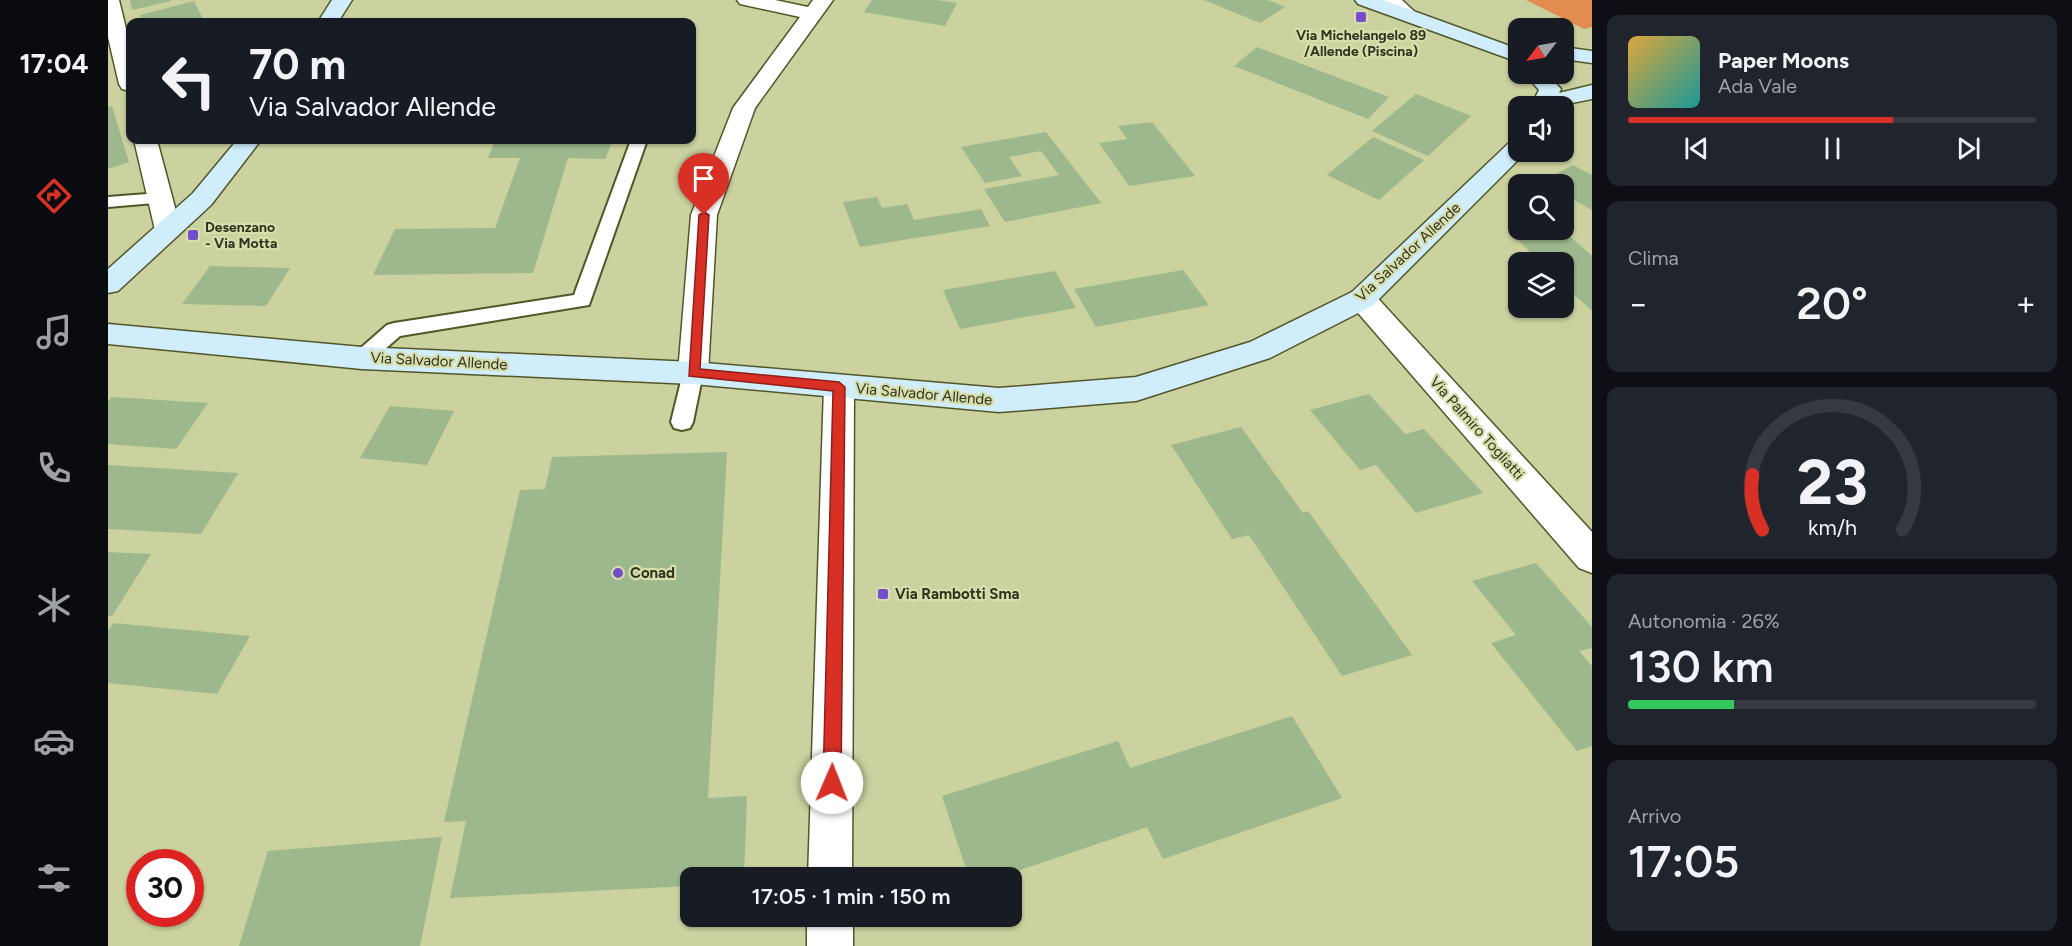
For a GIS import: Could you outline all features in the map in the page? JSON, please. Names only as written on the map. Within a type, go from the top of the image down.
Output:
[{"type":"street","points":[[109,0],[126,68]]},
{"type":"street","points":[[331,18],[342,0]]},
{"type":"street","points":[[747,0],[819,7]]},
{"type":"street","points":[[1365,0],[1508,51]]},
{"type":"street","points":[[1390,0],[1408,15]]},
{"type":"street","points":[[693,373],[704,215],[744,108],[819,7]]},
{"type":"street","points":[[1574,55],[1592,57]]},
{"type":"street","points":[[1574,74],[1592,79]]},
{"type":"street","points":[[1574,97],[1592,92]]},
{"type":"street","points":[[1574,107],[1592,108]]},
{"type":"street","points":[[146,144],[168,230]]},
{"type":"street","points":[[108,284],[202,199],[246,144]]},
{"type":"street","name":"Via Salvador Allende","points":[[108,334],[362,358],[693,373],[999,400],[1136,389],[1260,350],[1362,299],[1508,157]]},
{"type":"street","name":"Via Palmiro Togliatti","points":[[1362,299],[1592,557]]},
{"type":"street","points":[[830,867],[839,387]]},
{"type":"street","points":[[830,927],[830,946]]},
{"type":"lane","points":[[362,358],[394,330],[582,300],[638,144]]},
{"type":"lane","points":[[108,202],[160,198]]},
{"type":"lane","points":[[682,422],[693,373]]},
{"type":"shaded area","points":[[1526,0],[1592,0],[1592,27],[1584,29],[1574,24],[1574,18],[1562,18]]},
{"type":"building","points":[[130,0],[171,0],[171,1],[132,10]]},
{"type":"building","points":[[872,0],[937,0],[957,3],[945,26],[864,12]]},
{"type":"building","points":[[1204,0],[1268,0],[1285,7],[1260,23]]},
{"type":"building","points":[[194,1],[202,18],[141,18],[140,15]]},
{"type":"building","points":[[1257,47],[1389,97],[1368,119],[1234,66]]},
{"type":"building","points":[[1416,94],[1471,116],[1428,156],[1372,131]]},
{"type":"building","points":[[112,106],[129,162],[108,169],[108,107]]},
{"type":"building","points":[[1152,122],[1195,176],[1129,186],[1099,143],[1127,139],[1118,126]]},
{"type":"building","points":[[1046,132],[1101,203],[1005,222],[984,189],[1059,175],[1041,151],[1009,157],[1022,176],[985,183],[961,147]]},
{"type":"building","points":[[1373,137],[1424,160],[1379,200],[1327,175]]},
{"type":"building","points":[[493,144],[611,144],[605,159],[568,158],[533,273],[373,275],[395,229],[495,228],[520,158],[488,158]]},
{"type":"building","points":[[1573,165],[1592,175],[1592,210],[1574,200],[1574,174],[1556,174]]},
{"type":"building","points":[[877,197],[882,208],[907,204],[914,220],[981,209],[990,226],[860,247],[843,202]]},
{"type":"building","points":[[1517,240],[1574,240],[1592,256],[1592,311],[1574,294],[1574,252],[1530,252]]},
{"type":"building","points":[[210,266],[290,268],[266,306],[182,304]]},
{"type":"building","points":[[1183,270],[1209,305],[1096,327],[1074,289]]},
{"type":"building","points":[[1055,271],[1076,308],[960,329],[943,290]]},
{"type":"building","points":[[1369,394],[1405,434],[1424,429],[1483,493],[1416,513],[1376,465],[1360,470],[1310,410]]},
{"type":"building","points":[[112,397],[208,403],[176,449],[108,444],[108,402]]},
{"type":"building","points":[[390,406],[454,411],[427,465],[360,458]]},
{"type":"building","points":[[1241,427],[1303,513],[1308,511],[1412,655],[1342,676],[1249,535],[1232,539],[1171,445]]},
{"type":"building","points":[[727,452],[708,798],[747,796],[744,867],[680,867],[680,886],[450,898],[466,821],[444,822],[520,490],[545,489],[552,457]]},
{"type":"building","points":[[108,465],[238,473],[201,534],[108,529]]},
{"type":"building","points":[[108,552],[151,554],[112,616],[108,616]]},
{"type":"building","points":[[1536,563],[1592,627],[1592,648],[1579,651],[1592,666],[1592,746],[1577,751],[1491,643],[1516,635],[1472,581]]},
{"type":"building","points":[[114,623],[250,636],[217,694],[108,683],[108,631]]},
{"type":"building","points":[[1292,716],[1342,798],[1163,859],[1147,827],[1022,870],[1022,867],[965,867],[942,796],[1118,741],[1130,768]]},
{"type":"building","points":[[442,837],[420,946],[239,946],[268,851]]},
{"type":"place","name":"Via Michelangelo 89 /Allende (Piscina)","points":[[1361,17]]},
{"type":"place","name":"Desenzano - Via Motta","points":[[193,235]]},
{"type":"place","name":"Conad","points":[[618,573]]},
{"type":"place","name":"Via Rambotti Sma","points":[[883,594]]},
{"type":"route","points":[[704,215],[693,373],[839,387],[832,783]]}]
